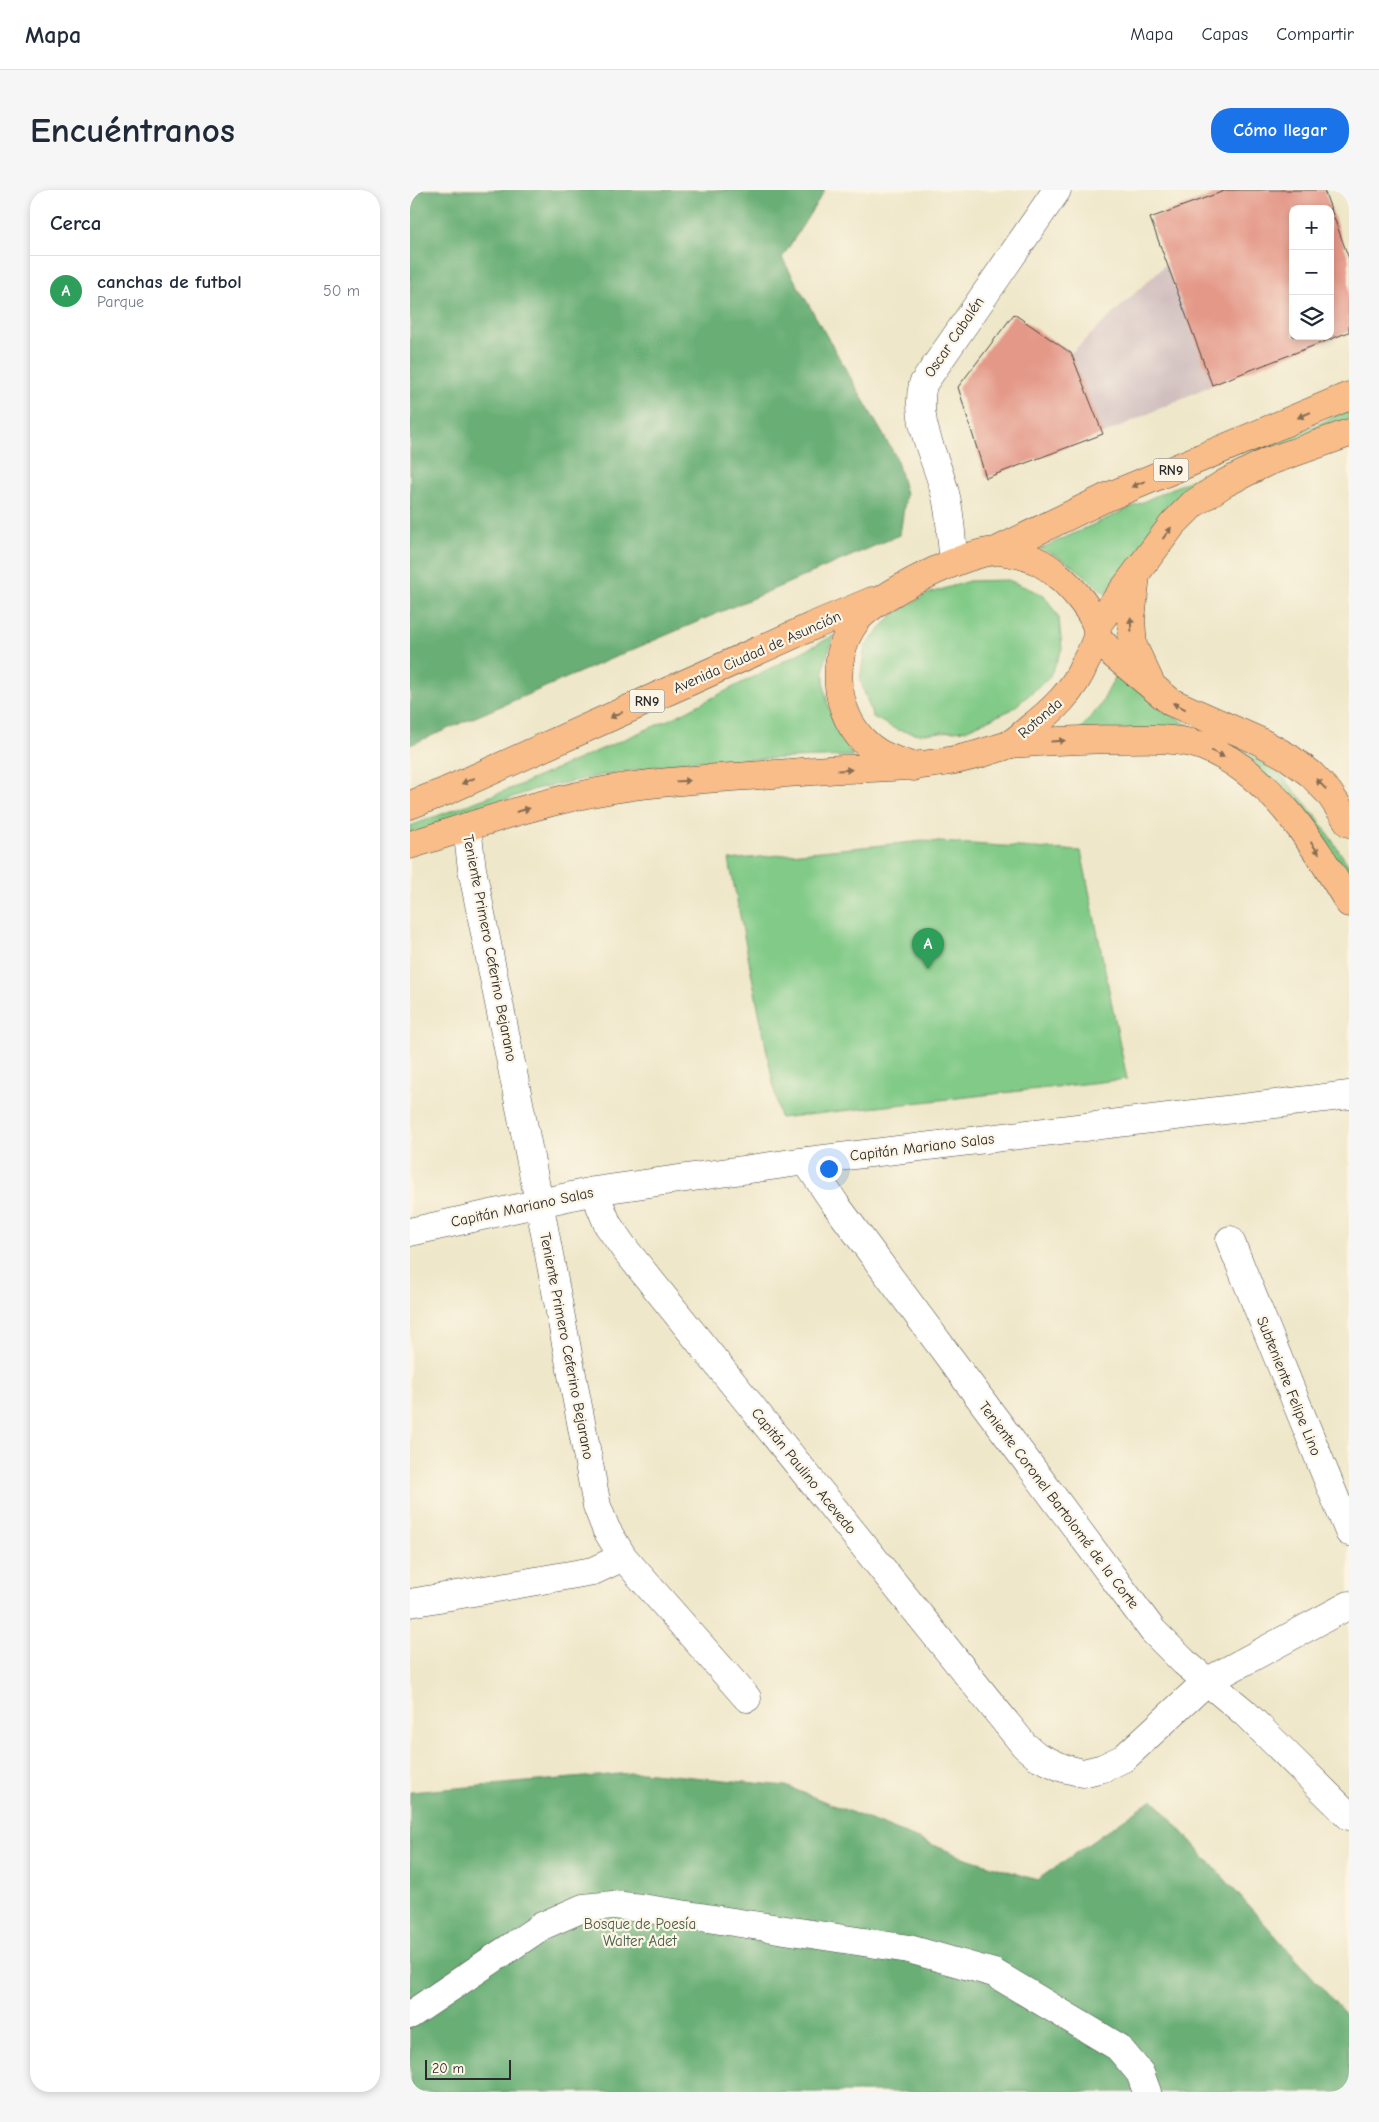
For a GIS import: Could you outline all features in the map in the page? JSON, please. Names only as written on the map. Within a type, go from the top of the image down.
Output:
[{"type":"main road","name":"RN9","points":[[914,767],[879,753],[858,735],[845,714],[838,691],[842,647],[856,620],[885,596],[954,562],[996,551],[1105,498],[1349,396]]},
{"type":"main road","name":"RN9","points":[[1096,631],[1173,524],[1193,504],[1225,483],[1267,462],[1349,433]]},
{"type":"main road","name":"RN9","points":[[996,551],[1034,560],[1056,573],[1087,608],[1096,631]]},
{"type":"main road","points":[[1137,572],[1131,620],[1133,646],[1152,686]]},
{"type":"main road","name":"Avenida Ciudad de Asunción","points":[[410,805],[462,784],[815,625],[885,596]]},
{"type":"main road","points":[[1096,631],[1114,655],[1171,702],[1288,756],[1311,774],[1329,792],[1349,823]]},
{"type":"main road","name":"Rotonda","points":[[914,767],[971,758],[1010,744],[1048,714],[1069,691],[1083,669],[1096,631]]},
{"type":"main road","points":[[1010,744],[1091,739],[1163,738],[1201,746],[1227,758],[1258,780],[1285,809],[1318,851],[1349,904]]},
{"type":"main road","name":"RN9","points":[[410,846],[467,827],[569,798],[614,789],[703,780],[914,767]]},
{"type":"street","name":"Oscar Cabalén","points":[[954,562],[945,494],[924,428],[919,400],[923,384],[1057,190]]},
{"type":"street","name":"Teniente Primero Ceferino Bejarano","points":[[467,827],[472,869],[539,1202],[597,1506],[606,1529],[623,1557],[747,1698]]},
{"type":"street","name":"Capitán Mariano Salas","points":[[410,1232],[594,1191],[806,1161],[1349,1095]]},
{"type":"street","name":"Teniente Coronel Bartolomé de la Corte","points":[[806,1161],[836,1205],[1153,1631],[1165,1645],[1206,1682],[1244,1712],[1349,1816]]},
{"type":"street","name":"Capitán Paulino Acevedo","points":[[594,1191],[608,1225],[624,1248],[1024,1745],[1037,1756],[1063,1768],[1083,1773],[1103,1768],[1124,1758],[1206,1682],[1349,1605]]},
{"type":"street","name":"Subteniente Felipe Lino","points":[[1230,1240],[1349,1532]]},
{"type":"street","points":[[410,1603],[593,1571],[623,1557]]},
{"type":"street","points":[[410,2015],[542,1926],[583,1908],[613,1905],[642,1908],[909,1949],[994,1973],[1118,2047],[1140,2073],[1148,2092]]},
{"type":"shaded area","points":[[1166,264],[1212,385],[1103,434],[1071,353]]},
{"type":"green space","points":[[410,190],[825,190],[782,258],[896,457],[906,494],[900,535],[410,745]]},
{"type":"green space","points":[[1349,410],[1349,420],[1204,485],[1112,600],[1070,564],[1040,549],[1208,472]]},
{"type":"green space","points":[[1008,580],[1044,595],[1059,618],[1062,649],[1049,678],[1011,710],[965,730],[919,734],[897,730],[873,717],[860,680],[865,647],[890,617],[927,594],[969,581]]},
{"type":"green space","points":[[835,635],[824,668],[825,692],[831,715],[853,756],[694,761],[604,775],[535,789],[410,835],[410,826],[515,787],[675,717]]},
{"type":"green space","points":[[1119,670],[1163,711],[1191,726],[1234,744],[1282,776],[1316,816],[1349,866],[1349,880],[1235,750],[1078,732],[1100,706]]},
{"type":"green space","points":[[924,841],[1081,851],[1127,1079],[780,1118],[729,860]]},
{"type":"green space","name":"Bosque de Poesía Walter Adet","points":[[642,1772],[786,1786],[963,1857],[1037,1880],[1153,1799],[1349,2018],[1349,2092],[410,2092],[410,1792]]},
{"type":"building","points":[[1227,190],[1324,190],[1329,205],[1289,205],[1289,340],[1328,340],[1212,385],[1150,218]]},
{"type":"building","points":[[1334,218],[1349,259],[1349,332],[1334,338]]},
{"type":"building","points":[[1014,314],[1071,353],[1103,434],[986,478],[958,387]]},
{"type":"place","name":"canchas de futbol","points":[[928,969]]}]
